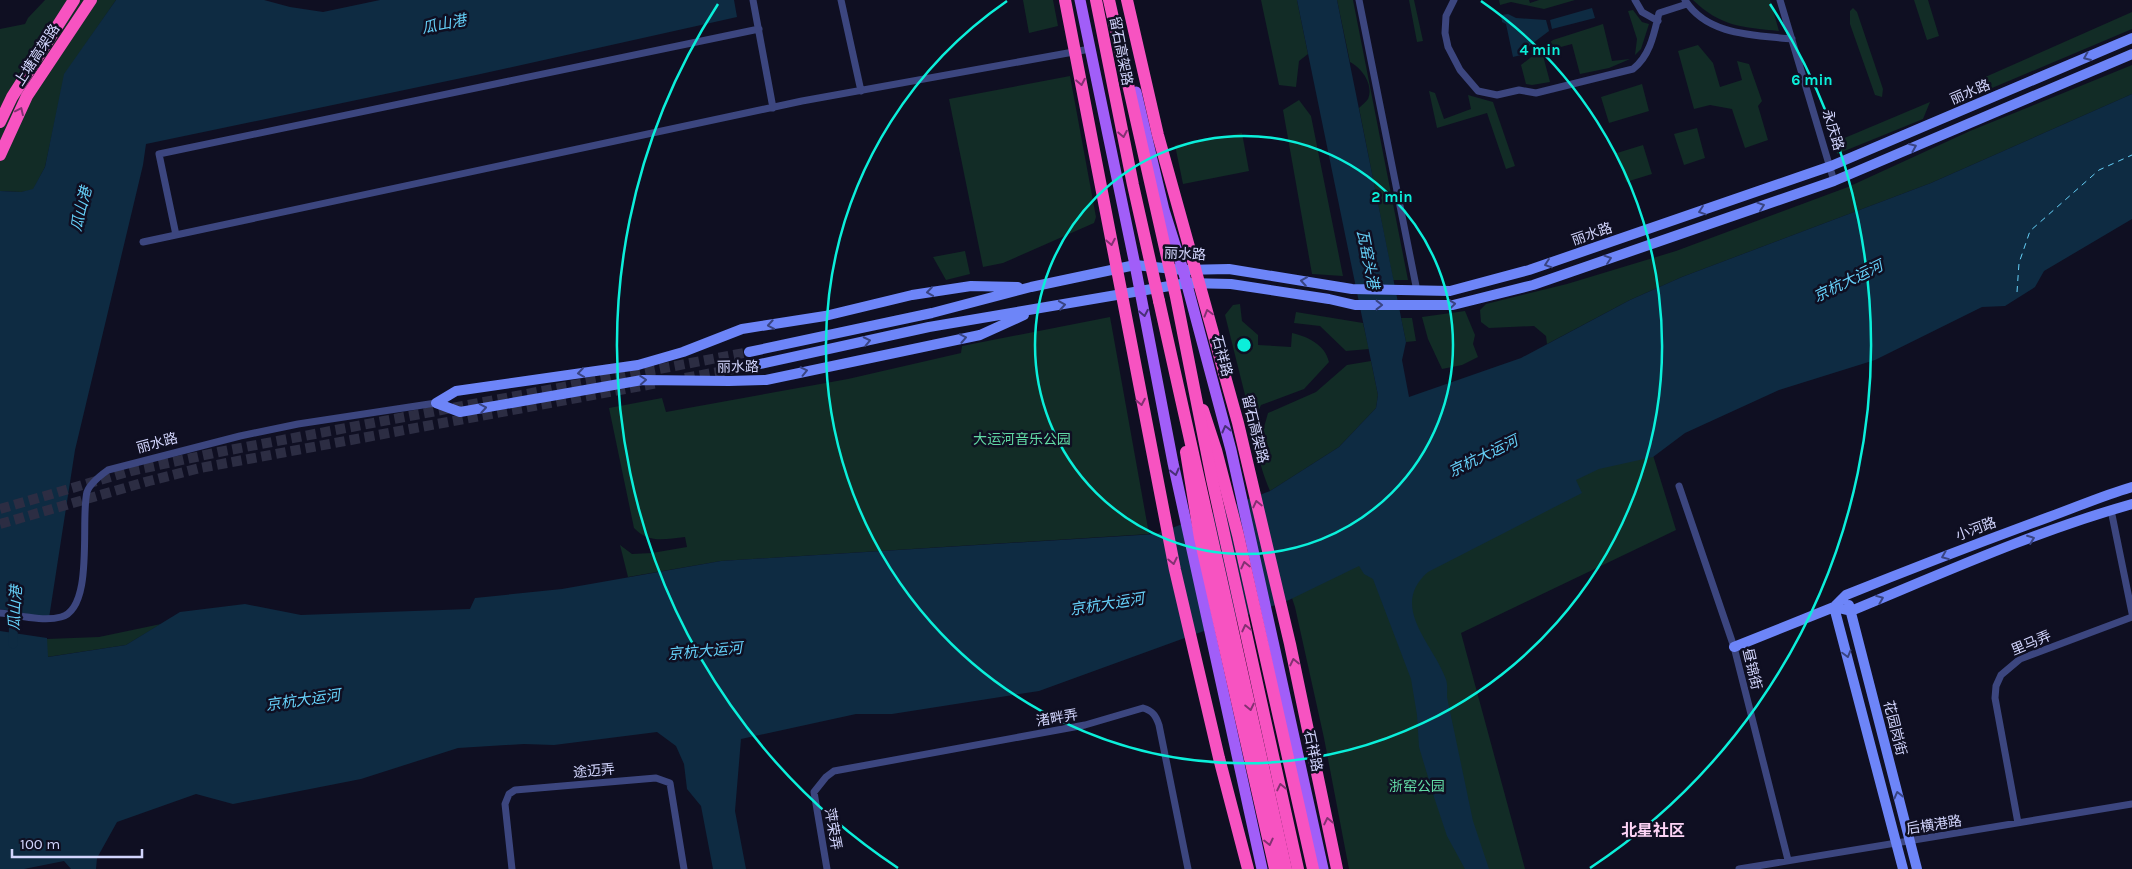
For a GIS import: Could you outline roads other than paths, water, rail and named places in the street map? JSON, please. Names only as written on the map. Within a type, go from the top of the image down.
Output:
[{"type":"highway","name":"上塘高架路","points":[[0,122],[12,97],[74,0]]},
{"type":"highway","name":"上塘高架路","points":[[0,156],[27,96],[91,0]]},
{"type":"highway","points":[[1065,0],[1173,561],[1219,758],[1248,869]]},
{"type":"highway","name":"留石高架路","points":[[1096,0],[1133,185],[1286,869]]},
{"type":"highway","name":"留石高架路","points":[[1109,0],[1298,869]]},
{"type":"highway","name":"留石高架路","points":[[1127,0],[1158,135],[1238,423],[1294,662],[1337,869]]},
{"type":"highway","points":[[1174,370],[1200,538],[1275,869]]},
{"type":"highway","points":[[1194,385],[1216,450],[1238,535],[1313,869]]},
{"type":"main road","points":[[1080,0],[1135,265],[1173,463],[1262,869]]},
{"type":"main road","name":"石祥路","points":[[1114,0],[1164,210],[1183,270],[1215,386],[1276,649],[1323,869]]},
{"type":"main road","name":"丽水路","points":[[749,352],[932,314],[1031,287],[1135,265],[1183,270],[1229,269],[1352,288],[1416,291],[1450,290],[1529,270],[1831,166],[2132,38]]},
{"type":"main road","name":"丽水路","points":[[751,366],[929,327],[1187,284],[1231,284],[1329,299],[1355,305],[1453,305],[1532,285],[1834,181],[2132,54]]},
{"type":"main road","name":"丽水路","points":[[436,403],[456,391],[638,365],[683,352],[742,330],[825,316],[912,294],[971,286],[1031,287]]},
{"type":"main road","name":"丽水路","points":[[436,403],[460,412],[642,380],[729,382],[766,380],[980,335],[1035,309]]},
{"type":"main road","name":"小河路","points":[[1734,647],[1834,607],[1846,595],[2104,495],[2132,487]]},
{"type":"main road","name":"小河路","points":[[1851,611],[1966,563],[2132,504]]},
{"type":"main road","name":"花园岗街","points":[[1846,595],[1917,869]]},
{"type":"main road","points":[[1834,607],[1851,611]]},
{"type":"main road","name":"花园岗街","points":[[1834,607],[1903,869]]},
{"type":"street","points":[[753,0],[773,108]]},
{"type":"street","points":[[841,0],[861,91]]},
{"type":"street","points":[[1359,0],[1416,291]]},
{"type":"street","points":[[1454,0],[1446,16],[1445,33],[1449,50],[1460,70],[1478,91],[1497,95],[1520,90],[1536,93],[1633,69],[1640,64],[1653,38],[1659,14],[1686,2],[1697,14],[1714,25],[1740,34],[1792,38]]},
{"type":"street","points":[[1635,0],[1642,12],[1658,21]]},
{"type":"street","name":"永庆路","points":[[1780,0],[1834,181]]},
{"type":"street","points":[[176,235],[159,154],[758,29]]},
{"type":"street","points":[[143,242],[773,108],[1090,49]]},
{"type":"street","name":"丽水路","points":[[0,613],[49,618],[63,617],[72,609],[80,595],[86,536],[88,490],[99,476],[108,470],[240,436],[298,424],[436,403]]},
{"type":"street","name":"昼锦街","points":[[1679,486],[1734,647],[1788,860]]},
{"type":"street","points":[[2111,510],[2132,613]]},
{"type":"street","name":"里马弄","points":[[2018,824],[1995,698],[1996,686],[2001,675],[2020,659],[2132,618]]},
{"type":"street","name":"渚畔弄","points":[[814,792],[826,777],[842,768],[1086,726],[1143,708],[1151,711],[1159,725],[1188,869]]},
{"type":"street","name":"途迈弄","points":[[512,869],[506,804],[509,794],[515,790],[656,778],[670,783],[684,869]]},
{"type":"street","name":"萍荣弄","points":[[814,792],[827,869]]},
{"type":"street","name":"后横港路","points":[[1739,869],[2132,804]]},
{"type":"water","points":[[116,0],[264,0],[290,7],[323,12],[380,0],[734,0],[737,17],[476,75],[146,144],[143,165],[75,450],[49,618],[0,609],[0,191],[21,192],[33,189],[45,167],[64,74]]},
{"type":"water","points":[[1297,0],[1337,0],[1406,342],[1402,360],[1409,397],[1521,358],[1630,300],[1682,277],[1931,183],[2132,94],[2132,219],[2044,271],[2035,287],[2005,306],[1982,307],[1875,360],[1779,390],[1685,433],[1653,457],[1599,469],[1576,480],[1582,493],[1428,572],[1417,585],[1412,598],[1413,611],[1417,624],[1446,679],[1447,697],[1473,821],[1489,869],[1465,869],[1447,836],[1419,747],[1417,715],[1411,679],[1373,579],[1364,574],[1359,566],[1289,600],[1039,691],[892,714],[856,714],[741,739],[735,811],[746,869],[713,869],[701,806],[687,789],[684,764],[676,746],[657,732],[554,745],[524,744],[458,748],[361,779],[233,804],[196,794],[117,822],[97,858],[96,869],[71,869],[64,861],[24,869],[0,869],[0,631],[47,638],[48,657],[126,645],[180,612],[245,604],[301,615],[470,609],[475,598],[562,589],[721,561],[1156,534],[1270,491],[1339,447],[1376,408],[1378,395]]},
{"type":"water","points":[[1592,8],[1595,18],[1552,29],[1550,20]]},
{"type":"water","points":[[1508,14],[1516,18],[1546,20],[1549,31],[1525,49],[1521,55],[1513,57],[1506,24],[1502,22],[1501,15]]},
{"type":"waterway","name":"瓜山港","points":[[13,644],[14,607]]},
{"type":"tunnel","points":[[0,509],[131,471],[219,452],[749,352]]},
{"type":"tunnel","points":[[685,378],[751,366]]},
{"type":"tunnel","points":[[0,524],[200,468],[658,383]]},
{"type":"district","name":"北星社区","points":[[1653,830]]},
{"type":"water label","name":"瓦窑头港","points":[[1368,259]]},
{"type":"water label","name":"京杭大运河","points":[[1848,281]]},
{"type":"water label","name":"京杭大运河","points":[[1483,456]]},
{"type":"water label","name":"京杭大运河","points":[[1107,604]]},
{"type":"water label","name":"京杭大运河","points":[[705,651]]},
{"type":"water label","name":"京杭大运河","points":[[303,700]]},
{"type":"park label","name":"大运河音乐公园","points":[[1022,439]]},
{"type":"park label","name":"浙窑公园","points":[[1417,786]]}]
